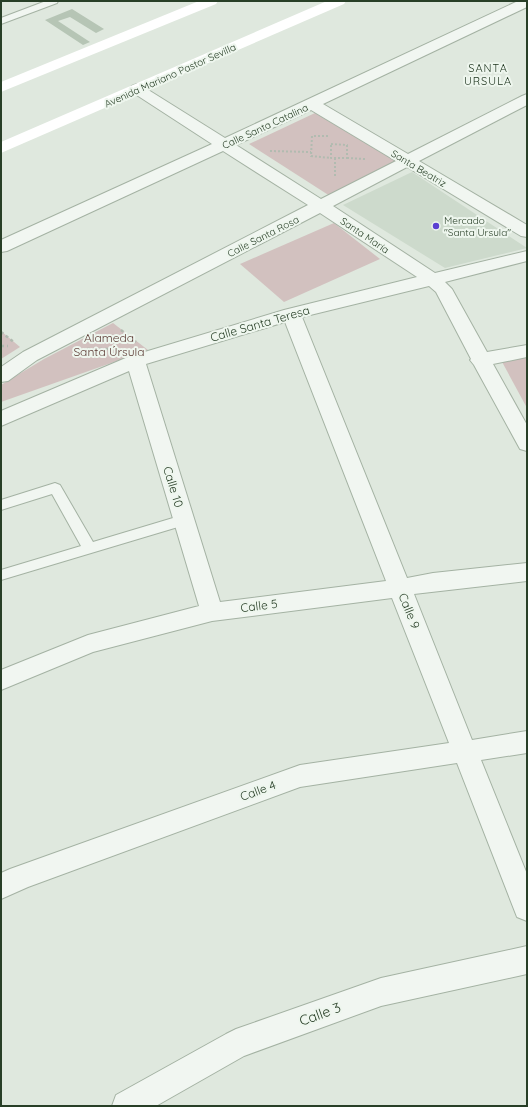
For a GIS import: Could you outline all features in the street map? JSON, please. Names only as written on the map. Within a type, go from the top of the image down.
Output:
[{"type":"main road","points":[[1,87],[211,1]]},
{"type":"main road","name":"Avenida Mariano Pastor Sevilla","points":[[1,148],[339,1]]},
{"type":"street","name":"Calle Santa Catalina","points":[[1,247],[312,104],[527,2]]},
{"type":"street","name":"Santa María","points":[[137,89],[321,206],[432,280],[443,289],[480,360],[527,444]]},
{"type":"street","name":"Calle Santa Rosa","points":[[1,376],[30,356],[527,99]]},
{"type":"street","name":"Santa Beatriz","points":[[312,104],[527,232]]},
{"type":"street","points":[[508,221],[527,210]]},
{"type":"street","name":"Calle Santa Teresa","points":[[1,419],[135,361],[291,314],[527,256]]},
{"type":"street","name":"Calle 9","points":[[291,314],[527,908]]},
{"type":"street","points":[[480,360],[527,351]]},
{"type":"street","name":"Calle 10","points":[[135,361],[212,612]]},
{"type":"street","name":"Calle 5","points":[[1,680],[88,644],[212,612],[399,588],[433,582],[527,572]]},
{"type":"street","name":"Calle 4","points":[[1,887],[19,878],[300,776],[527,742]]},
{"type":"street","name":"Calle 3","points":[[127,1106],[236,1044],[381,992],[527,960]]},
{"type":"lane","points":[[1,21],[54,1]]},
{"type":"lane","points":[[1,505],[55,488],[89,548]]},
{"type":"lane","points":[[1,575],[183,520]]},
{"type":"path","points":[[331,158],[331,144],[347,145],[347,158],[331,158],[311,156],[311,152],[312,136],[332,136]]},
{"type":"path","points":[[263,151],[311,152]]},
{"type":"path","points":[[335,182],[336,158]]},
{"type":"shaded area","name":"Mercado \"Santa Ursula\"","points":[[412,172],[527,248],[445,268],[343,205]]},
{"type":"green space","points":[[315,113],[397,162],[330,196],[249,144]]},
{"type":"green space","points":[[334,223],[380,259],[284,302],[240,264]]},
{"type":"green space","name":"Alameda Santa Úrsula","points":[[113,323],[148,350],[1,402],[1,385],[44,359]]},
{"type":"green space","points":[[1,331],[20,347],[1,359]]},
{"type":"green space","points":[[527,356],[527,408],[501,360]]},
{"type":"building","points":[[72,9],[104,29],[96,33],[70,17],[58,21],[90,42],[83,45],[45,20]]},
{"type":"place","name":"Mercado \"Santa Ursula\"","points":[[436,226]]},
{"type":"district","name":"SANTA URSULA","points":[[488,74]]}]
